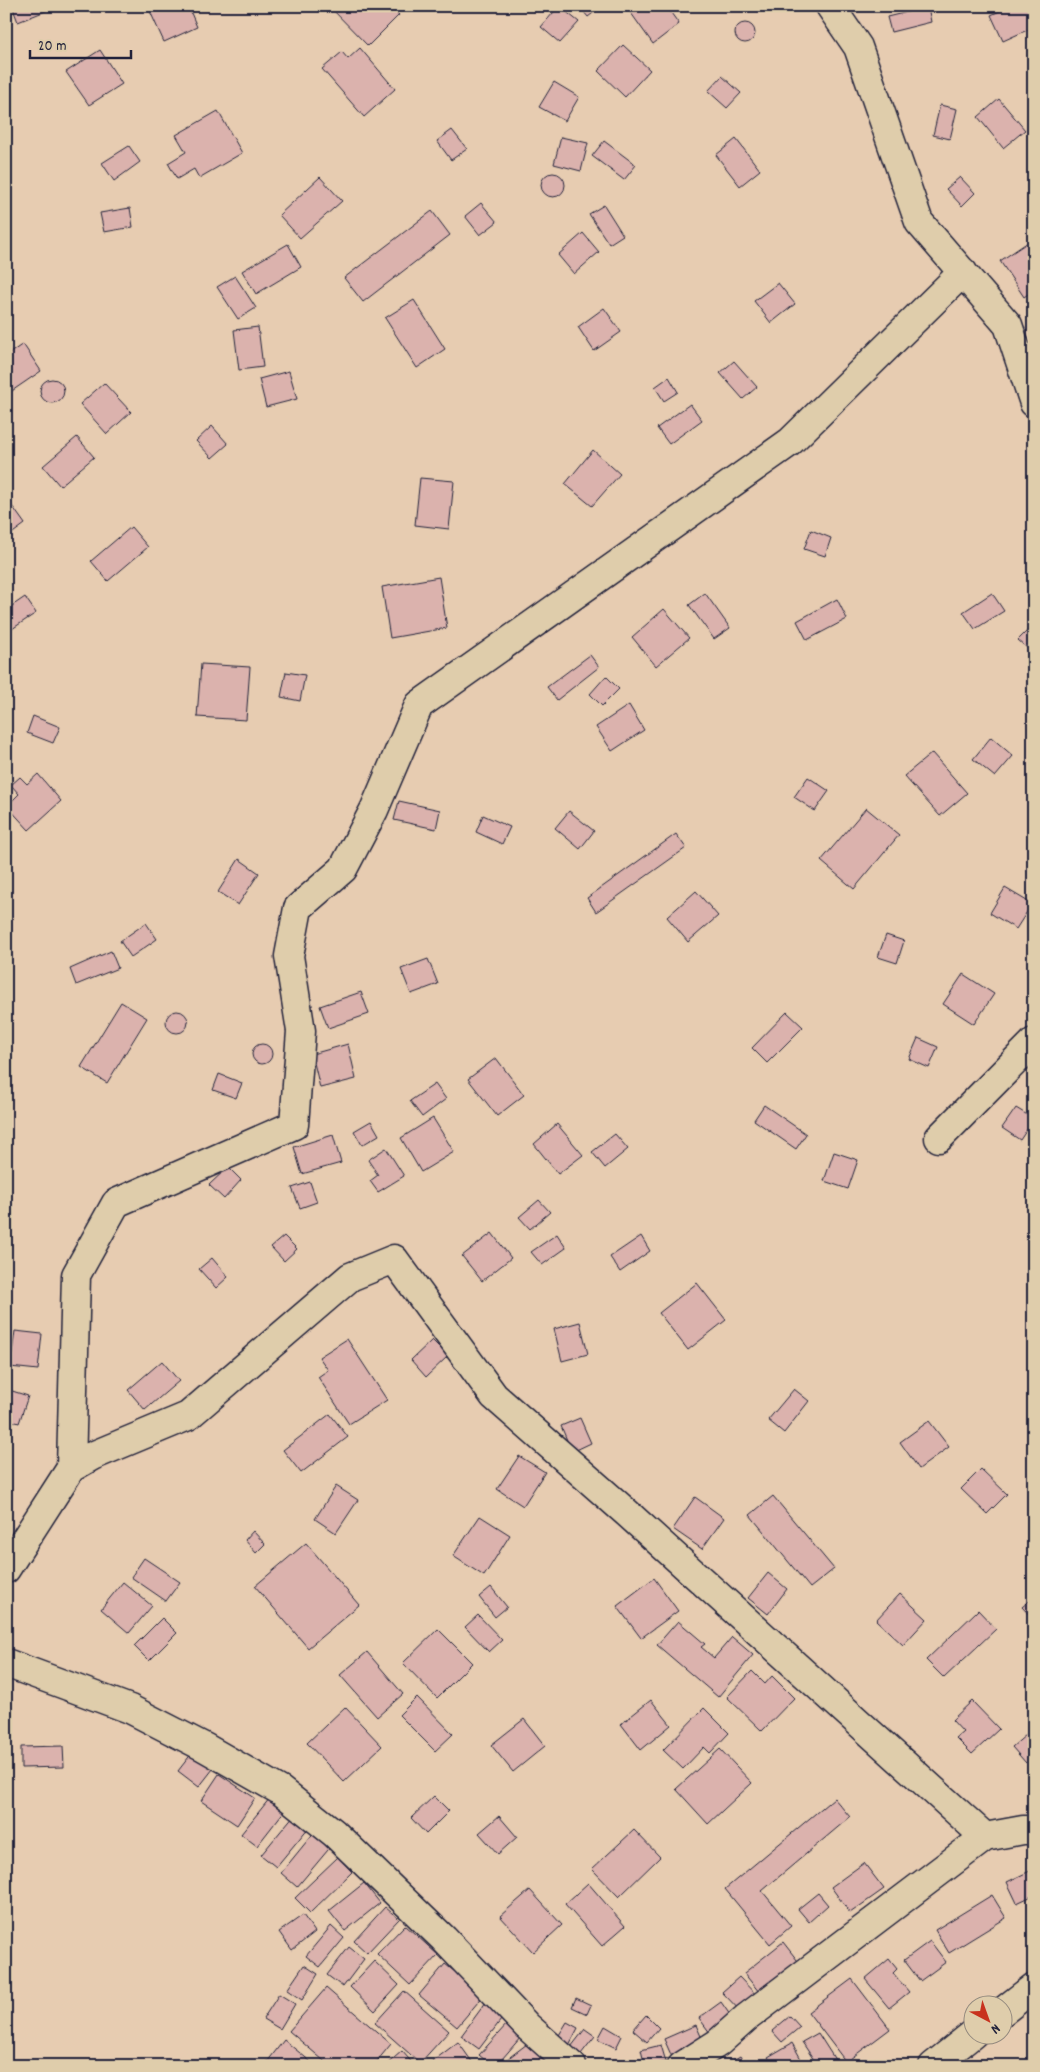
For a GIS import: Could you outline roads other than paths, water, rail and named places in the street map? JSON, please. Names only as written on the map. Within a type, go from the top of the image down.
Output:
[{"type":"main road","points":[[830,6],[858,47],[919,222],[1008,325],[1034,403]]},
{"type":"main road","points":[[71,1468],[76,1276],[116,1203],[294,1125],[301,1031],[289,956],[298,908],[343,869],[374,810],[419,705],[790,442],[963,272]]},
{"type":"main road","points":[[939,1138],[1034,1042]]},
{"type":"main road","points":[[6,1569],[71,1468],[92,1456],[188,1416],[350,1277],[394,1260],[494,1396],[627,1513],[985,1837]]},
{"type":"main road","points":[[6,1663],[130,1709],[204,1746],[281,1792],[334,1832],[444,1939],[527,2026],[572,2066]]},
{"type":"main road","points":[[682,2066],[718,2044],[746,2018],[985,1837],[1023,1830],[1034,1830]]},
{"type":"main road","points":[[1012,2004],[1034,1987]]},
{"type":"main road","points":[[933,2066],[962,2043]]}]
